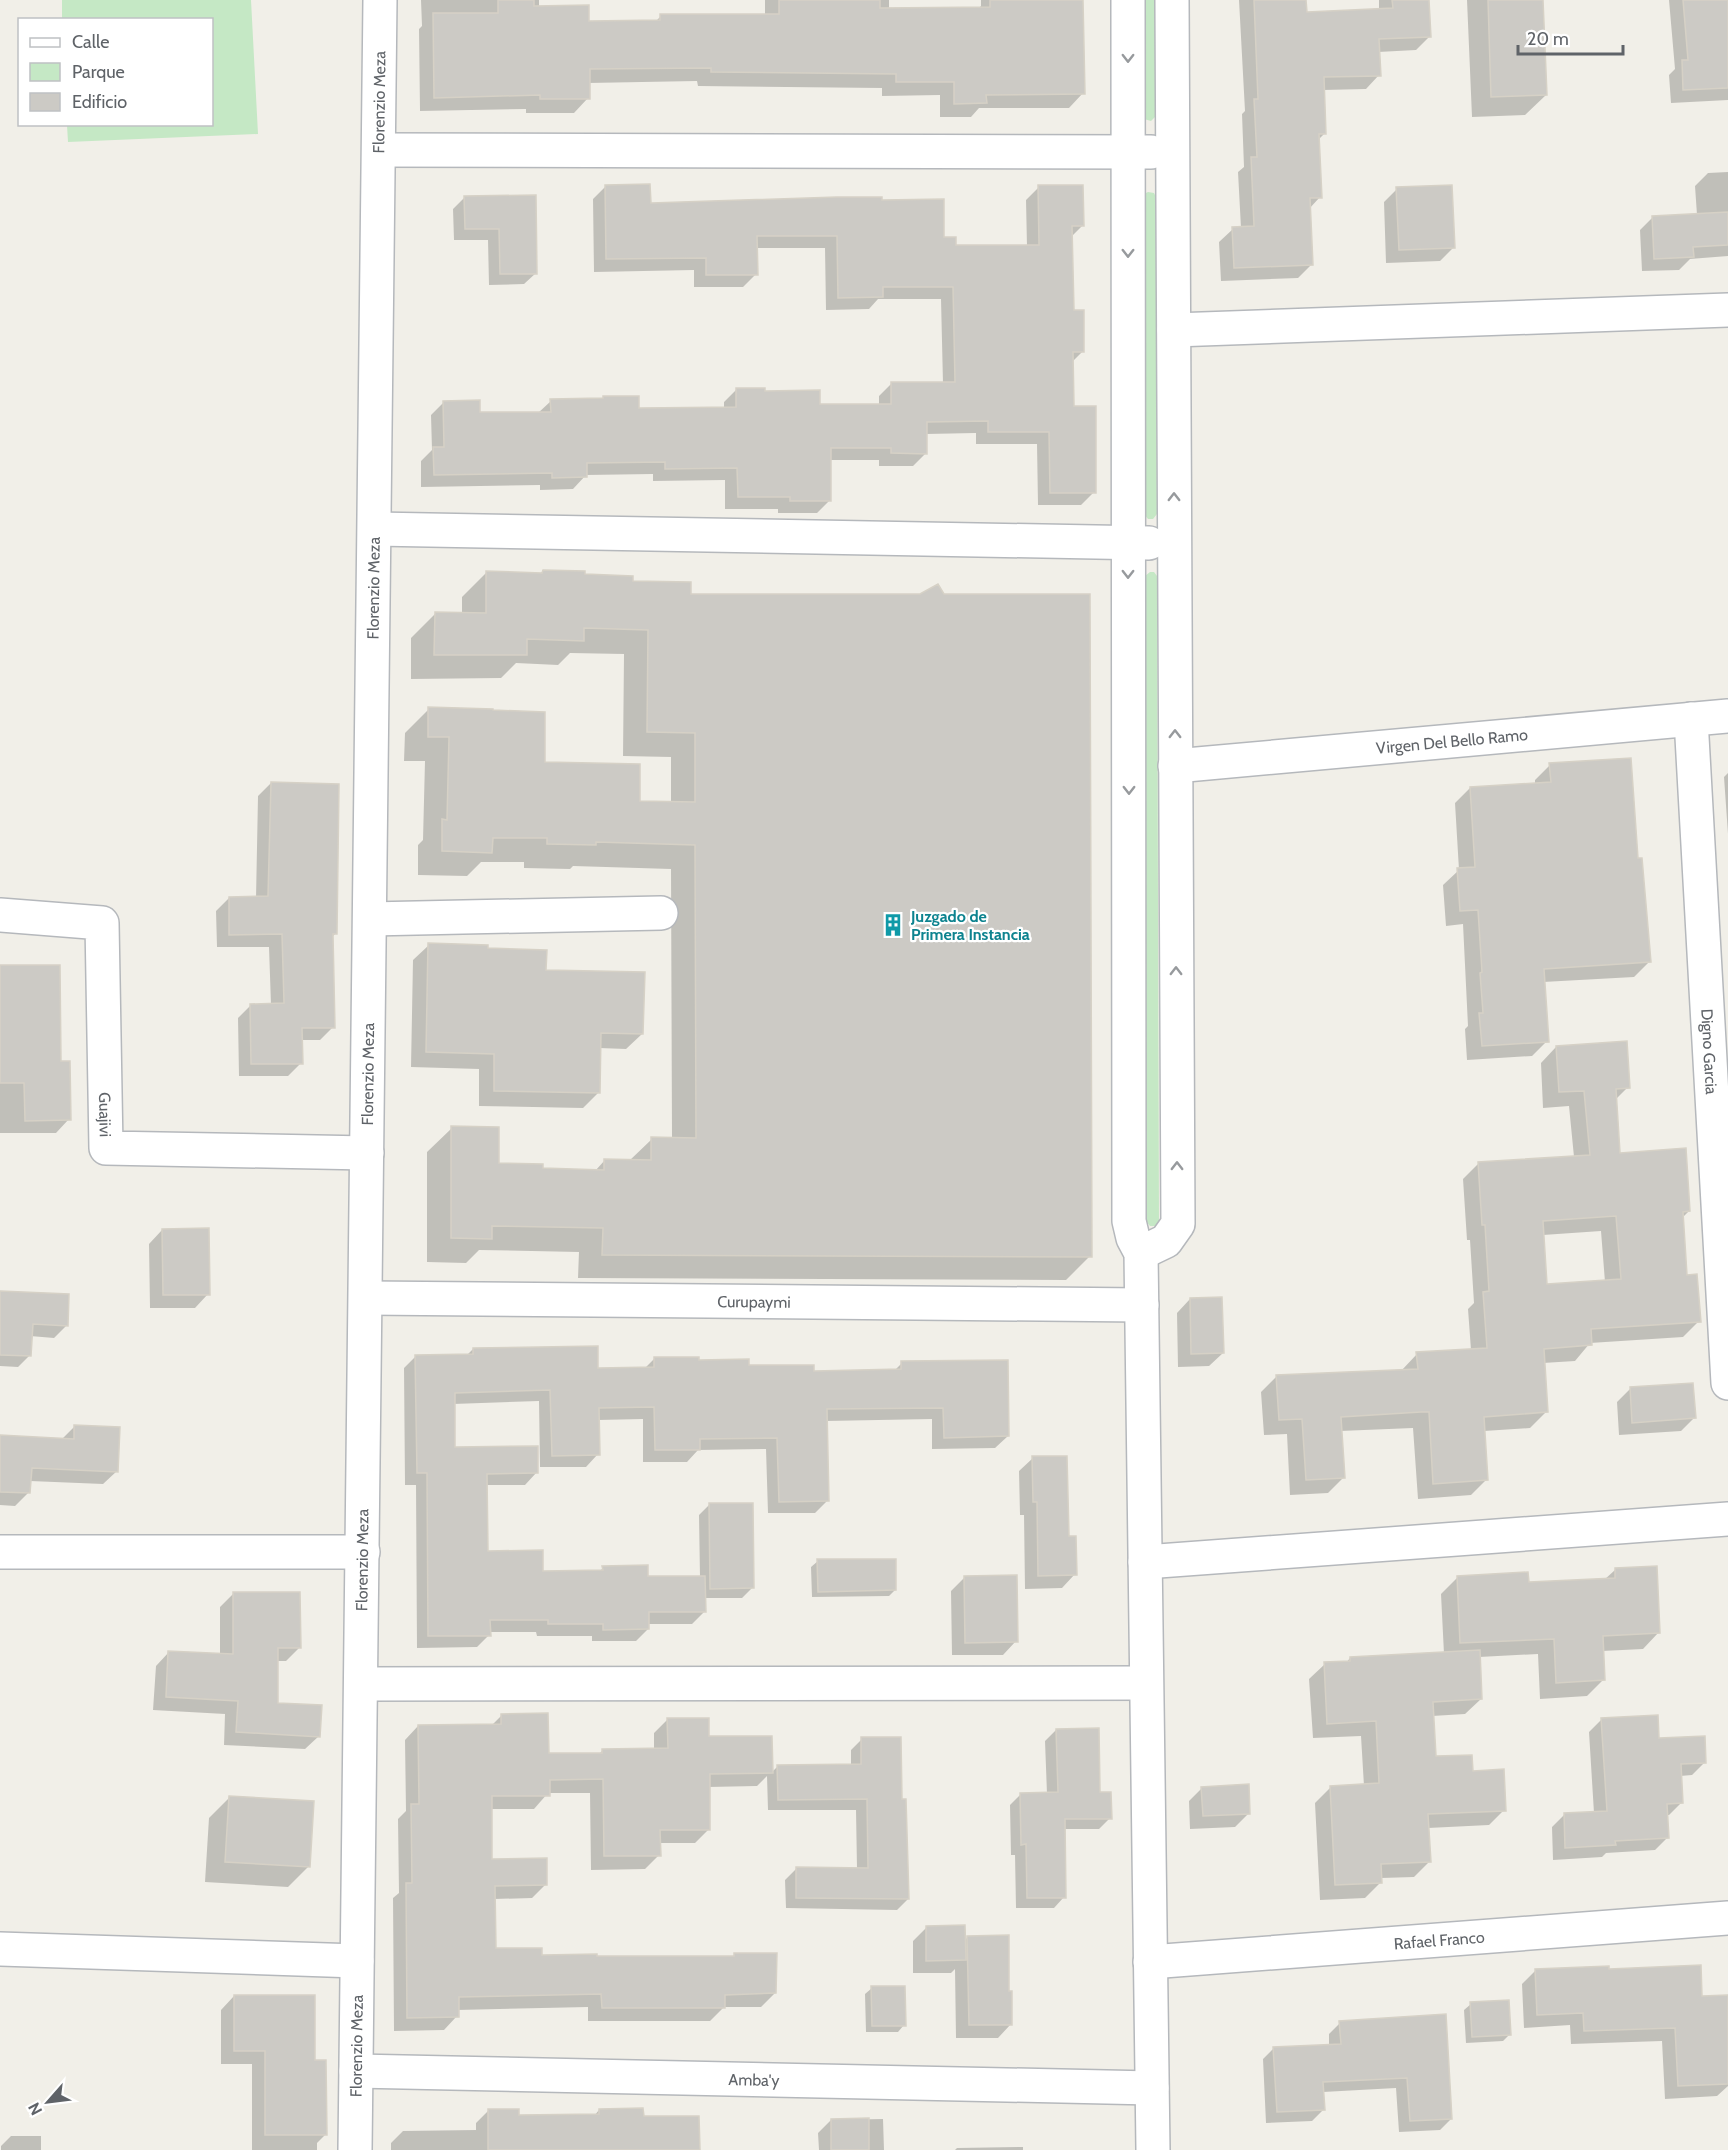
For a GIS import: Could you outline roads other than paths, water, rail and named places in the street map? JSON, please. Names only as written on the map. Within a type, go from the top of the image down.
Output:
[{"type":"street","name":"Florenzio Meza","points":[[355,2150],[380,0]]},
{"type":"street","points":[[1128,0],[1130,1221],[1133,1238],[1141,1253],[1153,2150]]},
{"type":"street","points":[[1141,1253],[1166,1241],[1178,1224],[1172,0]]},
{"type":"street","points":[[379,150],[1173,152]]},
{"type":"street","points":[[1174,330],[1728,310]]},
{"type":"street","points":[[375,529],[1174,544]]},
{"type":"street","name":"Virgen Del Bello Ramo","points":[[1175,766],[1728,716]]},
{"type":"street","name":"Digno Garcia","points":[[1691,719],[1721,1116],[1728,1383]]},
{"type":"street","points":[[370,919],[661,913]]},
{"type":"street","name":"Guajivi","points":[[0,915],[102,923],[106,1148],[367,1153]]},
{"type":"street","name":"Curupaymi","points":[[366,1298],[1142,1305]]},
{"type":"street","points":[[1145,1562],[1728,1519]]},
{"type":"street","points":[[0,1552],[363,1552]]},
{"type":"street","points":[[361,1684],[1146,1683]]},
{"type":"street","name":"Rafael Franco","points":[[1150,1962],[1728,1918]]},
{"type":"street","points":[[0,1949],[357,1961]]},
{"type":"street","name":"Amba'y","points":[[356,2071],[1152,2088]]},
{"type":"place","name":"Juzgado de Primera Instancia","points":[[893,925]]}]
